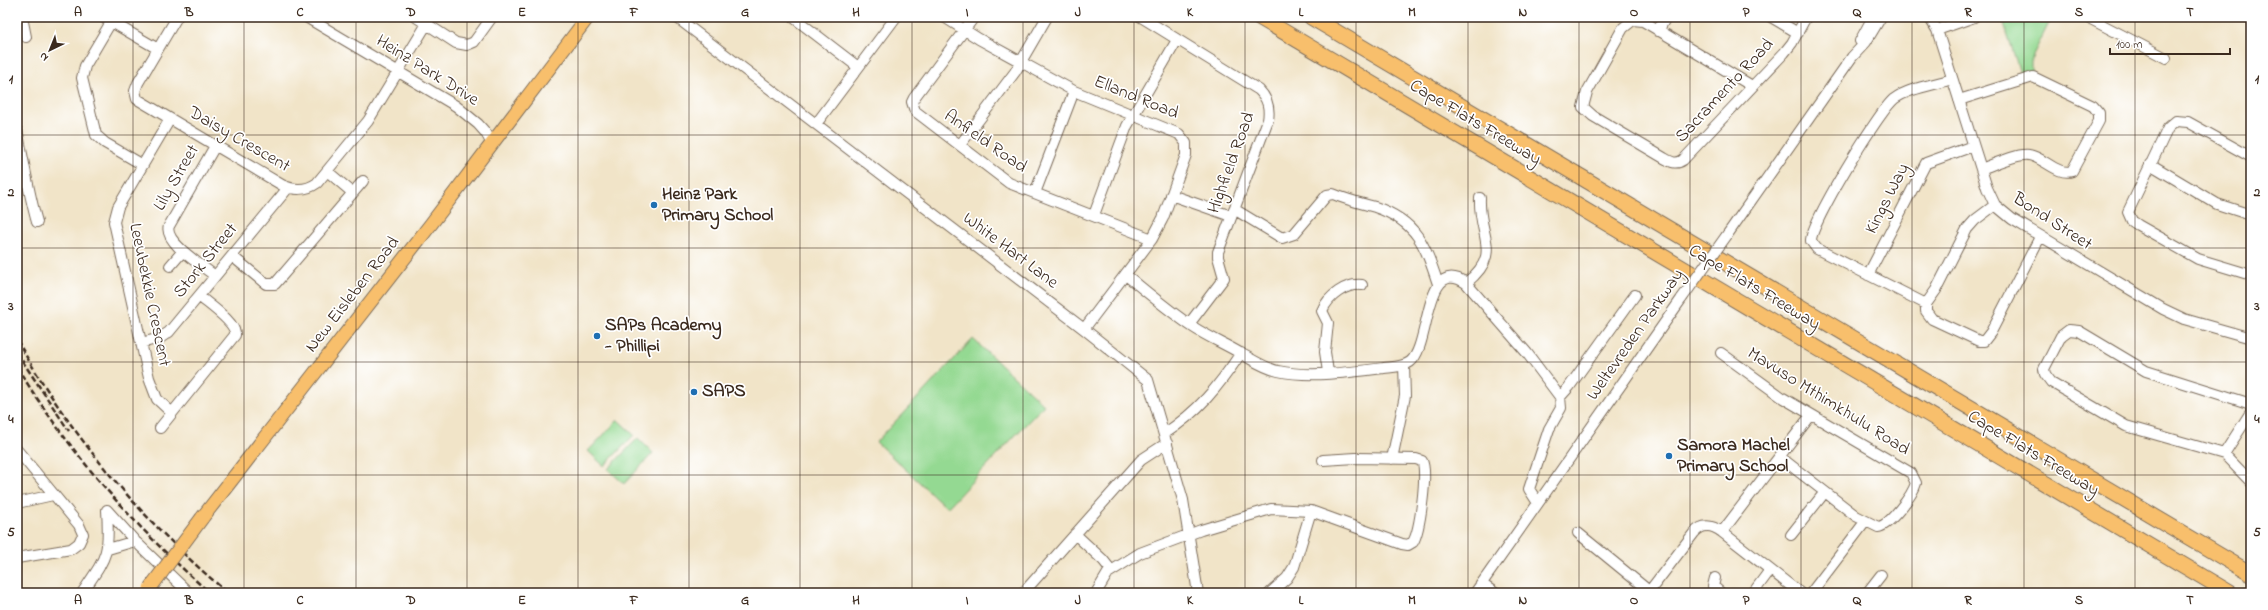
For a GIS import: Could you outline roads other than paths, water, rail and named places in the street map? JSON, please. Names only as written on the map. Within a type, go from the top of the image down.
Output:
[{"type":"highway","name":"Cape Flats Freeway","points":[[1259,17],[2230,593]]},
{"type":"highway","name":"Cape Flats Freeway","points":[[1311,17],[2251,574]]},
{"type":"main road","name":"New Eisleben Road","points":[[147,590],[492,138],[588,17]]},
{"type":"street","points":[[22,17],[26,37]]},
{"type":"street","name":"Daisy Crescent","points":[[177,17],[138,83],[135,95],[140,101],[288,188],[309,188],[317,183],[368,121],[399,72],[429,20]]},
{"type":"street","name":"Heinz Park Drive","points":[[306,17],[456,106],[492,138]]},
{"type":"street","points":[[416,17],[429,20],[456,42],[467,45],[474,42],[492,17]]},
{"type":"street","name":"White Hart Lane","points":[[676,17],[1084,329],[1148,380],[1183,500],[1198,593]]},
{"type":"street","points":[[793,17],[858,66]]},
{"type":"street","points":[[816,124],[895,17]]},
{"type":"street","name":"Elland Road","points":[[944,17],[964,30],[1074,91],[1179,134],[1186,143],[1186,155],[1172,195],[1152,239],[1084,329]]},
{"type":"street","points":[[964,30],[974,17]]},
{"type":"street","points":[[960,145],[1022,62],[1046,17]]},
{"type":"street","name":"Highfield Road","points":[[1141,17],[1259,90],[1267,101],[1269,112],[1268,120],[1218,252],[1218,258],[1225,275],[1223,281],[1187,322]]},
{"type":"street","points":[[1666,17],[1658,31],[1752,86]]},
{"type":"street","points":[[1771,17],[1798,33]]},
{"type":"street","name":"Sacramento Road","points":[[1658,31],[1638,20],[1626,25],[1587,92],[1583,107],[1592,116],[1664,158],[1676,163],[1683,160],[1784,54],[1798,33],[1806,17]]},
{"type":"street","name":"Weltevreden Parkway","points":[[1475,593],[1852,57],[1873,17]]},
{"type":"street","name":"Weltevreden Parkway","points":[[1852,57],[1866,42],[1881,17]]},
{"type":"street","name":"Bond Street","points":[[1929,17],[1936,30],[1973,146],[1995,204],[2012,219],[2040,237],[2174,315],[2251,338]]},
{"type":"street","points":[[1936,30],[1974,17]]},
{"type":"street","points":[[2087,17],[2166,58]]},
{"type":"street","points":[[143,165],[105,143],[96,135],[82,74],[109,19],[158,49]]},
{"type":"street","name":"Anfield Road","points":[[964,30],[912,102],[912,107],[919,115],[1009,183],[1152,239]]},
{"type":"street","points":[[1094,215],[1132,115],[1177,40]]},
{"type":"street","points":[[1959,100],[2033,77],[2093,106],[2099,113],[2099,121],[2072,171],[2064,172],[2034,156],[2026,155],[1981,169]]},
{"type":"street","points":[[1926,304],[1817,249],[1810,241],[1812,231],[1836,184],[1888,104],[1902,94],[1952,79]]},
{"type":"street","points":[[1035,193],[1074,91]]},
{"type":"street","name":"Leeubekkie Crescent","points":[[170,119],[114,215],[141,343],[157,399],[172,413]]},
{"type":"street","points":[[2251,157],[2188,122],[2176,121],[2168,128],[2128,206],[2129,217],[2138,225],[2198,259],[2251,275]]},
{"type":"street","points":[[17,130],[24,158],[26,184],[37,222]]},
{"type":"street","name":"Lily Street","points":[[215,146],[168,229],[172,241],[215,276]]},
{"type":"street","name":"Kings Way","points":[[1868,274],[1926,163],[1973,146]]},
{"type":"street","points":[[2150,164],[2217,204],[2251,215]]},
{"type":"street","points":[[327,171],[353,194]]},
{"type":"street","points":[[232,256],[266,284],[275,284],[363,182]]},
{"type":"street","name":"Stork Street","points":[[141,343],[166,335],[288,188]]},
{"type":"street","points":[[1172,195],[1232,212],[1282,238],[1294,234],[1326,195],[1333,194],[1385,211],[1413,229],[1422,241],[1438,284]]},
{"type":"street","points":[[1466,283],[1483,267],[1487,255],[1479,211],[1480,198]]},
{"type":"street","points":[[1995,204],[1967,229],[1936,290],[1926,304],[1926,311],[1932,319],[1973,340],[1984,340],[1991,332],[2040,237]]},
{"type":"street","points":[[170,266],[184,251]]},
{"type":"street","points":[[1126,275],[1187,322],[1241,353],[1279,372],[1328,372],[1404,365],[1411,362],[1422,344],[1432,295],[1438,284],[1450,278],[1461,279],[1532,359],[1560,397],[1561,408],[1549,429],[1529,489],[1538,503]]},
{"type":"street","points":[[1328,372],[1325,352],[1328,323],[1322,311],[1329,301],[1343,289],[1353,285],[1362,285]]},
{"type":"street","points":[[1560,397],[1569,387],[1635,295]]},
{"type":"street","points":[[160,428],[233,338],[235,332],[230,322],[199,296]]},
{"type":"street","points":[[2251,404],[2146,371],[2079,330],[2069,330],[2062,336],[2044,369],[2045,374],[2051,382],[2126,426],[2224,454],[2251,482]]},
{"type":"street","points":[[1023,593],[1141,460],[1201,406],[1224,379],[1241,353]]},
{"type":"street","name":"Mavuso Mthimkhulu Road","points":[[1721,353],[1771,390],[1911,473],[1916,480],[1912,492],[1889,522],[1878,527],[1865,522]]},
{"type":"street","points":[[1392,459],[1405,396],[1404,365]]},
{"type":"street","points":[[2224,454],[2251,412]]},
{"type":"street","points":[[1722,532],[1811,415]]},
{"type":"street","points":[[17,450],[82,530],[82,539],[71,549],[17,558]]},
{"type":"street","points":[[1780,457],[1865,522],[1811,593]]},
{"type":"street","points":[[1096,593],[1111,570],[1146,551],[1188,534],[1271,509],[1311,511],[1393,542],[1402,544],[1411,543],[1417,534],[1424,465],[1416,459],[1356,458],[1323,460]]},
{"type":"street","points":[[1791,535],[1825,492]]},
{"type":"street","points":[[17,503],[53,494]]},
{"type":"street","points":[[82,593],[106,557],[108,549],[107,510],[134,541],[189,593]]},
{"type":"street","points":[[1270,593],[1287,578],[1294,567],[1311,511]]},
{"type":"street","points":[[1578,533],[1649,592],[1694,533],[1703,526],[1712,526],[1722,532],[1800,593]]},
{"type":"street","points":[[1075,534],[1103,560],[1111,570]]},
{"type":"street","points":[[108,549],[134,541]]},
{"type":"street","points":[[1752,593],[1770,570]]},
{"type":"street","points":[[1867,593],[1881,575]]},
{"type":"street","points":[[1715,578],[1712,584],[1721,593]]},
{"type":"street","points":[[1482,584],[1495,593]]},
{"type":"railway","points":[[17,340],[61,410],[111,476],[167,537],[228,593]]},
{"type":"railway","points":[[17,353],[69,431]]},
{"type":"railway","points":[[17,367],[59,429],[105,488],[156,542],[210,593]]},
{"type":"place","name":"Heinz Park Primary School","points":[[654,205]]},
{"type":"place","name":"SAPs Academy - Phillipi","points":[[597,336]]},
{"type":"place","name":"SAPS","points":[[694,392]]},
{"type":"place","name":"Samora Machel Primary School","points":[[1669,456]]}]
